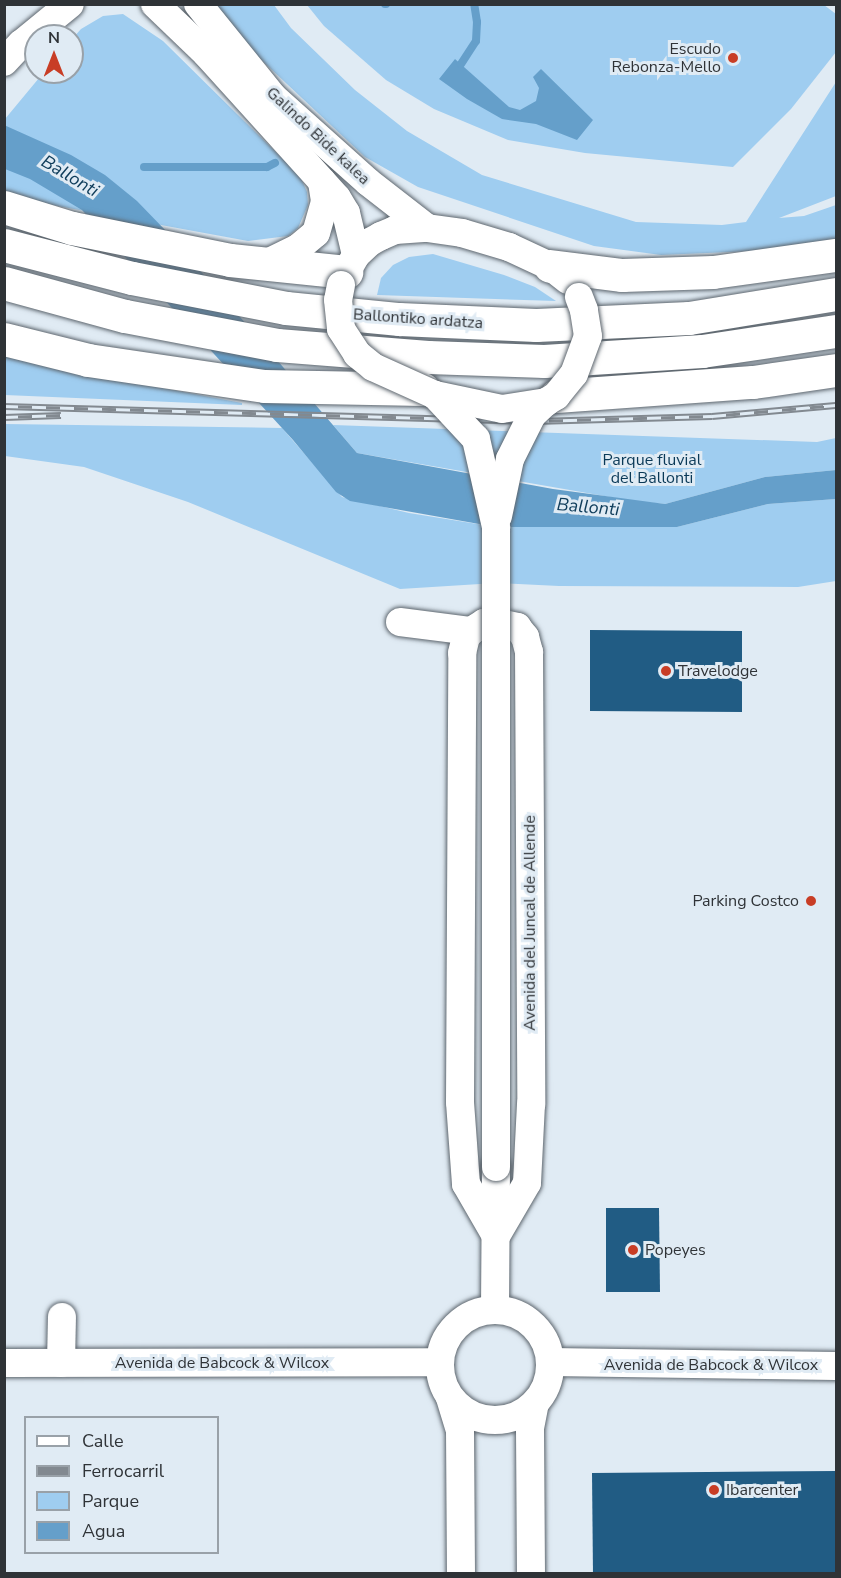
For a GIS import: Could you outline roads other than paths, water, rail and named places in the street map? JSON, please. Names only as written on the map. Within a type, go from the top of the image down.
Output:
[{"type":"main road","points":[[4,207],[72,228],[230,260],[348,270]]},
{"type":"main road","name":"Ballontiko ardatza","points":[[4,245],[132,278],[286,308],[399,319],[536,325],[690,318],[837,294]]},
{"type":"main road","points":[[550,266],[621,275],[712,272],[837,255]]},
{"type":"main road","points":[[4,283],[125,316],[277,345],[428,357],[544,361],[702,351],[837,331]]},
{"type":"main road","points":[[4,339],[88,360],[264,386],[429,392]]},
{"type":"main road","points":[[551,399],[753,382],[837,370]]},
{"type":"street","points":[[12,54],[49,4]]},
{"type":"street","points":[[12,54],[70,4]]},
{"type":"street","name":"Galindo Bide kalea","points":[[175,10],[360,176],[427,228]]},
{"type":"street","name":"Galindo Bide kalea","points":[[175,10],[322,181],[346,213],[348,270],[338,318],[346,339],[357,354],[388,375],[429,392],[502,409],[551,399]]},
{"type":"street","points":[[265,264],[298,248],[316,233],[325,201],[322,181]]},
{"type":"street","points":[[348,270],[370,242],[395,230],[427,228],[462,233],[509,247],[563,274],[579,297],[584,309],[588,336],[580,363],[551,399],[532,415],[510,459],[495,527]]},
{"type":"street","points":[[429,392],[476,439],[495,527]]},
{"type":"street","name":"Avenida del Juncal de Allende","points":[[495,527],[495,1310]]},
{"type":"street","points":[[400,622],[471,631],[466,638],[462,653],[460,1102],[466,1184],[496,1236]]},
{"type":"street","name":"Avenida del Juncal de Allende","points":[[471,631],[484,623],[506,622],[517,627],[525,637],[529,652],[531,1104],[527,1183],[496,1236]]},
{"type":"street","points":[[450,1398],[464,1411],[482,1419],[501,1420],[519,1414],[534,1403],[544,1392],[550,1362],[547,1346],[539,1331],[527,1319],[512,1312],[495,1310],[478,1312],[463,1320],[451,1331],[443,1346],[439,1362],[442,1381],[460,1431],[460,1574]]},
{"type":"street","points":[[62,1317],[62,1363]]},
{"type":"street","name":"Avenida de Babcock & Wilcox","points":[[4,1363],[439,1362]]},
{"type":"street","name":"Avenida de Babcock & Wilcox","points":[[550,1362],[837,1366]]},
{"type":"street","points":[[531,1574],[530,1428],[534,1403]]},
{"type":"water","points":[[455,59],[509,107],[520,110],[536,101],[539,88],[533,77],[541,69],[593,120],[577,140],[536,124],[502,119],[467,99],[439,79]]},
{"type":"water","name":"Ballonti","points":[[4,125],[71,155],[105,175],[137,201],[167,232],[357,453],[553,489],[665,504],[765,477],[836,470],[836,499],[768,504],[677,527],[496,527],[350,501],[336,492],[293,440],[82,210],[30,179],[5,169]]},
{"type":"waterway","points":[[461,64],[476,41],[477,22],[474,4]]},
{"type":"waterway","points":[[144,167],[267,167],[275,163]]},
{"type":"railway","points":[[4,406],[535,421],[712,416],[836,405]]},
{"type":"railway","points":[[4,417],[61,415]]},
{"type":"place","name":"Escudo Rebonza-Mello","points":[[733,58]]},
{"type":"place","name":"Travelodge","points":[[666,671]]},
{"type":"place","name":"Parking Costco","points":[[811,901]]},
{"type":"place","name":"Popeyes","points":[[633,1250]]},
{"type":"place","name":"Ibarcenter","points":[[714,1490]]},
{"type":"park label","name":"Parque fluvial del Ballonti","points":[[652,469]]}]
